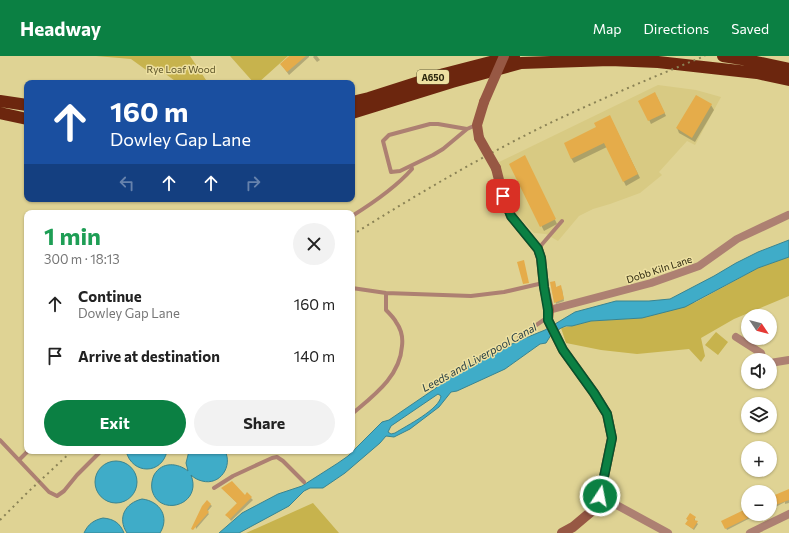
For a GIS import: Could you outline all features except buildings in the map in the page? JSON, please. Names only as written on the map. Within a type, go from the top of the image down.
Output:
[{"type":"highway","name":"A650","points":[[355,101],[444,74],[514,56]]},
{"type":"highway","points":[[723,56],[789,69]]},
{"type":"highway","name":"A650","points":[[355,112],[452,82],[521,63],[610,60],[658,62],[757,73],[789,80]]},
{"type":"highway","points":[[0,101],[9,111],[24,118]]},
{"type":"highway","points":[[9,111],[24,107]]},
{"type":"street","points":[[504,56],[484,102],[477,125],[479,138],[496,168],[503,196],[511,216],[538,249],[541,258],[548,316],[556,335],[563,350],[607,414],[612,438],[600,496],[592,511],[573,527],[562,533]]},
{"type":"street","name":"Dobb Kiln Lane","points":[[548,316],[700,266],[737,239],[788,215]]},
{"type":"street","points":[[736,337],[761,353]]},
{"type":"street","points":[[777,361],[789,360]]},
{"type":"street","points":[[600,496],[668,533]]},
{"type":"street","points":[[750,533],[789,514]]},
{"type":"lane","points":[[467,129],[430,124],[389,135],[383,142],[391,172],[400,171],[443,149],[467,129],[477,125]]},
{"type":"lane","points":[[355,214],[401,180],[412,169],[411,166]]},
{"type":"lane","points":[[538,249],[562,220]]},
{"type":"lane","points":[[355,288],[386,293],[471,296],[504,292],[544,283]]},
{"type":"lane","points":[[355,411],[386,383],[396,369],[402,354],[401,333],[397,323],[386,310],[386,293]]},
{"type":"lane","points":[[519,337],[548,316]]},
{"type":"lane","points":[[0,440],[49,492],[57,496],[64,491],[77,475],[98,454]]},
{"type":"lane","points":[[19,460],[25,454]]},
{"type":"lane","points":[[214,488],[233,476],[277,457],[304,482]]},
{"type":"shaded area","points":[[658,85],[696,90],[721,97],[695,145],[687,141],[659,172],[662,175],[640,193],[593,209],[579,216],[558,241],[546,234],[534,233],[516,214],[497,163]]},
{"type":"green space","name":"Rye Loaf Wood","points":[[96,56],[190,56],[206,80],[174,80],[160,70],[149,72],[131,59]]},
{"type":"green space","points":[[230,56],[288,56],[261,80],[251,80]]},
{"type":"green space","points":[[789,257],[789,296],[758,309],[741,309],[741,316],[701,338],[705,356],[701,362],[689,349],[637,354],[601,350],[566,343],[561,328],[591,321],[642,318],[696,302],[758,268]]},
{"type":"green space","points":[[716,332],[728,342],[718,355],[705,345]]},
{"type":"green space","points":[[313,503],[339,533],[246,533]]},
{"type":"water","points":[[789,240],[789,257],[758,268],[685,307],[642,318],[591,321],[561,328],[551,335],[546,343],[540,344],[505,369],[457,391],[451,392],[439,407],[410,429],[394,437],[386,436],[345,473],[323,488],[310,488],[304,491],[289,506],[239,533],[219,533],[242,513],[278,494],[302,486],[350,454],[355,454],[355,449],[382,422],[389,420],[436,388],[440,382],[477,361],[545,330],[575,312],[616,301],[649,301],[670,299],[758,252]],"holes":[[[438,394],[441,396],[439,401],[422,417],[395,433],[391,434],[388,432],[391,426]]]},
{"type":"water","points":[[127,454],[166,454],[164,459],[159,464],[153,468],[147,469],[140,468],[129,459]]},
{"type":"water","points":[[188,454],[226,454],[227,457],[226,468],[219,478],[208,482],[199,480],[191,475],[193,485],[191,494],[186,500],[179,504],[163,504],[156,499],[152,490],[154,475],[157,470],[166,465],[180,466],[188,471],[186,463]]},
{"type":"water","points":[[116,461],[131,467],[137,482],[131,497],[116,503],[101,497],[95,482],[101,467]]},
{"type":"water","points":[[142,499],[154,503],[162,511],[164,521],[160,533],[127,533],[123,522],[124,512],[131,504]]},
{"type":"water","points":[[103,518],[116,522],[124,533],[84,533],[87,527],[92,523]]},
{"type":"railway","points":[[355,233],[450,176],[550,123],[705,56]]},
{"type":"railway","points":[[0,520],[69,454]]},
{"type":"route","points":[[503,196],[511,216],[538,249],[541,258],[548,320],[563,350],[607,414],[612,438],[600,496]]},
{"type":"water label","name":"Leeds and Liverpool Canal","points":[[479,357]]}]
